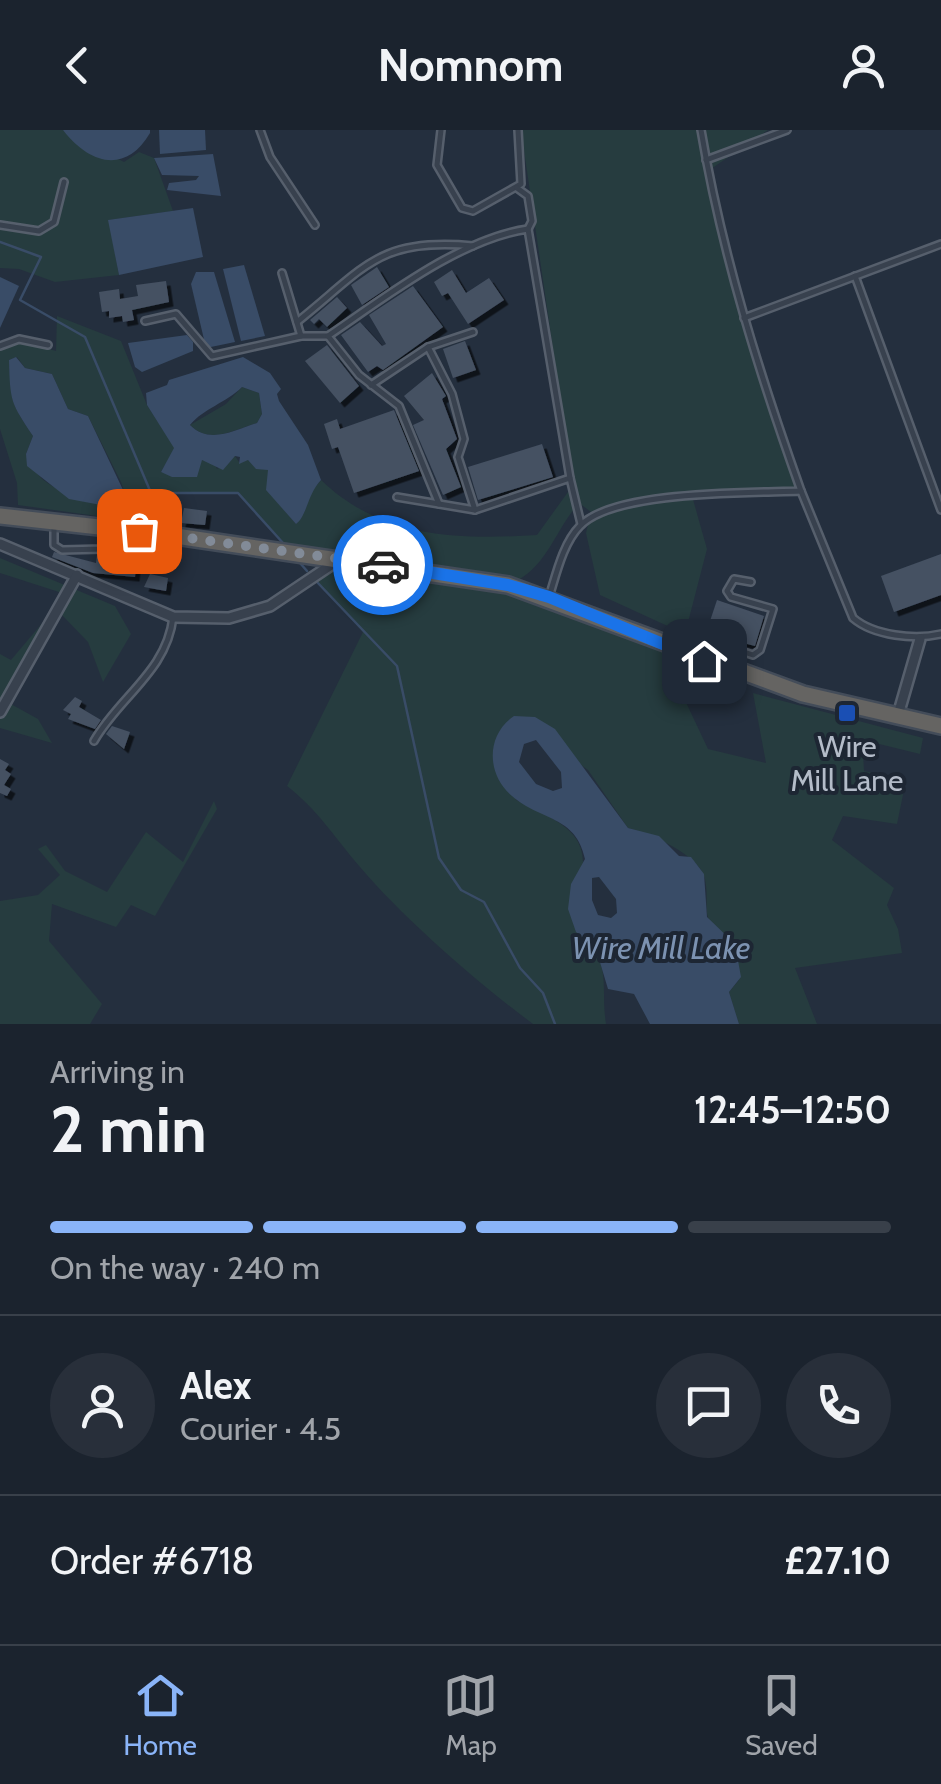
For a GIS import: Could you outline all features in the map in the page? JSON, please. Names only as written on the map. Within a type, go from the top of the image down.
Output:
[{"type":"highway","points":[[0,516],[508,585],[549,597],[704,661],[804,694],[941,726]]},
{"type":"street","points":[[0,544],[172,617],[229,618],[270,606],[338,560]]},
{"type":"street","points":[[0,712],[77,575]]},
{"type":"street","points":[[898,715],[920,638]]},
{"type":"lane","points":[[260,130],[270,157],[315,225]]},
{"type":"lane","points":[[441,130],[437,164],[462,208],[473,211],[517,188],[524,174],[518,130]]},
{"type":"lane","points":[[702,130],[744,318],[800,491],[853,618],[862,626],[920,638],[941,634]]},
{"type":"lane","points":[[706,160],[787,130]]},
{"type":"lane","points":[[0,226],[39,231],[54,222],[64,182]]},
{"type":"lane","points":[[517,188],[528,196],[532,221],[528,228],[580,524],[549,597]]},
{"type":"lane","points":[[146,320],[176,314],[212,356],[301,336],[328,336],[400,287],[500,232],[528,228]]},
{"type":"lane","points":[[297,322],[382,252],[442,243],[475,246]]},
{"type":"lane","points":[[744,318],[941,244]]},
{"type":"lane","points":[[282,274],[301,336]]},
{"type":"lane","points":[[854,276],[941,510]]},
{"type":"lane","points":[[371,385],[428,347],[474,332]]},
{"type":"lane","points":[[328,336],[371,385],[398,406],[439,504]]},
{"type":"lane","points":[[0,346],[19,340],[48,345]]},
{"type":"lane","points":[[428,347],[452,394],[464,439],[458,457],[475,510]]},
{"type":"lane","points":[[397,497],[475,510],[570,478]]},
{"type":"lane","points":[[580,524],[631,502],[800,491]]},
{"type":"lane","points":[[54,522],[54,545],[62,550],[103,549],[106,528]]},
{"type":"lane","points":[[704,661],[718,643],[753,654],[760,650],[773,609],[726,591],[734,579],[752,582]]},
{"type":"lane","points":[[94,741],[110,714],[164,654],[172,617]]},
{"type":"green space","points":[[0,130],[63,130],[124,162],[139,152],[154,158],[173,211],[109,220],[119,275],[55,282],[19,269],[0,268]]},
{"type":"green space","points":[[521,130],[768,130],[705,173],[744,318],[801,491],[692,496],[707,549],[685,634],[600,595],[586,533],[591,512],[579,503],[542,559],[510,584],[658,643],[708,749],[766,763],[753,693],[923,738],[920,754],[871,742],[867,754],[863,753],[864,771],[906,780],[897,824],[843,816],[832,840],[894,888],[887,905],[898,929],[902,953],[795,968],[817,1024],[739,1024],[729,992],[739,980],[731,940],[709,919],[701,870],[673,847],[628,828],[588,770],[514,716],[516,800],[562,825],[581,849],[576,931],[601,963],[606,1024],[533,1024],[489,989],[398,908],[287,786],[363,632],[312,577],[337,561],[288,549],[238,493],[151,493],[138,514],[104,517],[18,505],[17,483],[0,429],[0,350],[24,342],[56,351],[57,316],[121,341],[147,405],[175,448],[161,472],[196,477],[201,460],[214,462],[217,469],[235,456],[239,462],[248,460],[268,470],[273,493],[296,524],[308,495],[321,480],[369,514],[422,531],[478,537],[537,535],[573,485]],"holes":[[[17,357],[25,368],[52,374],[68,409],[88,416],[121,482],[124,491],[120,503],[64,492],[33,468],[26,454],[33,436],[13,401],[9,360]]]},
{"type":"green space","points":[[242,387],[259,393],[262,414],[257,423],[214,435],[190,425],[226,404]]},
{"type":"green space","points":[[0,558],[115,606],[131,634],[103,682],[88,642],[62,615],[62,593],[0,573]]},
{"type":"green space","points":[[44,621],[50,634],[9,703],[38,719],[52,743],[0,728],[0,654],[11,660]]},
{"type":"green space","points":[[214,801],[217,809],[155,916],[131,905],[116,927],[52,904],[49,941],[102,1004],[90,1024],[0,1024],[0,901],[38,895],[60,875],[38,849],[46,845],[65,871],[107,892],[146,832],[183,862]]},
{"type":"water","points":[[63,130],[150,133],[130,155],[108,160],[85,151]]},
{"type":"water","points":[[159,130],[205,130],[206,150],[160,154]]},
{"type":"water","points":[[213,154],[221,196],[167,190],[169,183],[196,180],[199,176],[162,175],[154,158]]},
{"type":"water","points":[[193,208],[203,257],[119,275],[108,220]]},
{"type":"water","points":[[244,265],[265,336],[241,341],[223,269]]},
{"type":"water","points":[[196,272],[214,272],[235,342],[206,348],[191,284]]},
{"type":"water","points":[[0,277],[19,286],[0,328]]},
{"type":"water","points":[[187,335],[193,342],[193,351],[142,372],[135,367],[128,343]]},
{"type":"water","points":[[16,357],[25,368],[52,374],[68,409],[88,416],[124,492],[117,508],[69,499],[27,466],[26,454],[33,436],[11,394],[9,360]]},
{"type":"water","points":[[243,357],[270,373],[281,389],[277,394],[279,401],[308,445],[321,480],[296,524],[266,490],[268,470],[256,469],[248,460],[239,464],[240,457],[235,456],[223,470],[202,460],[197,477],[172,477],[161,472],[174,448],[147,405],[146,393],[167,385],[169,380]],"holes":[[[242,387],[259,393],[262,414],[257,423],[214,435],[190,425]]]},
{"type":"water","name":"Wire Mill Lake","points":[[514,716],[535,717],[555,729],[628,828],[659,836],[679,856],[691,857],[704,874],[707,917],[735,944],[741,977],[729,992],[739,1024],[650,1024],[634,994],[608,989],[596,949],[576,932],[568,909],[571,884],[585,859],[580,845],[565,826],[512,796],[497,777],[494,744]],"holes":[[[536,740],[561,772],[562,788],[553,791],[536,784],[519,762],[524,744]],[[599,877],[616,899],[617,913],[611,918],[598,915],[592,900],[592,878]]]},
{"type":"building","points":[[377,267],[389,287],[362,305],[351,285]]},
{"type":"building","points":[[452,270],[466,293],[489,278],[504,300],[468,324],[448,293],[442,296],[434,282]]},
{"type":"building","points":[[166,281],[169,302],[132,310],[134,320],[123,322],[122,316],[109,318],[109,311],[102,312],[99,292],[119,289],[120,299],[138,296],[136,285]]},
{"type":"building","points":[[413,286],[443,327],[383,370],[377,366],[368,372],[341,335],[360,322],[382,346],[386,344],[369,315]]},
{"type":"building","points":[[337,297],[347,308],[327,327],[319,319],[314,324],[310,320]]},
{"type":"building","points":[[465,341],[476,370],[453,378],[443,349]]},
{"type":"building","points":[[327,345],[359,386],[340,403],[305,361]]},
{"type":"building","points":[[432,373],[446,396],[442,399],[457,439],[446,449],[461,487],[443,495],[413,425],[424,420],[404,396]]},
{"type":"building","points":[[394,410],[419,471],[354,493],[338,447],[332,449],[324,424],[337,419],[340,429]]},
{"type":"building","points":[[542,444],[553,477],[478,500],[468,467]]},
{"type":"building","points":[[184,508],[207,511],[205,525],[181,523]]},
{"type":"building","points":[[54,552],[96,563],[97,555],[137,558],[135,577],[93,573],[52,557]]},
{"type":"building","points":[[941,554],[941,595],[894,612],[881,576]]},
{"type":"building","points":[[150,574],[168,578],[166,591],[144,587]]},
{"type":"building","points":[[717,600],[764,616],[755,646],[720,637],[722,632],[708,627]]},
{"type":"building","points":[[75,697],[82,701],[79,707],[101,720],[95,729],[68,719],[71,714],[63,710]]},
{"type":"building","points":[[112,726],[130,732],[124,749],[106,734]]},
{"type":"building","points":[[0,759],[9,764],[5,770],[11,774],[4,785],[11,789],[7,796],[0,793]]},
{"type":"waterway","points":[[0,242],[41,257],[20,300],[85,337],[151,493],[238,493],[283,543]]},
{"type":"waterway","points":[[300,563],[307,571]]},
{"type":"waterway","points":[[317,582],[397,666],[439,858],[461,890],[484,902],[520,968],[543,993],[555,1024]]},
{"type":"way so far","points":[[139,531],[383,565]]},
{"type":"place","name":"Wire Mill Lane","points":[[847,713]]},
{"type":"route","points":[[383,565],[508,585],[549,597],[704,661]]}]
